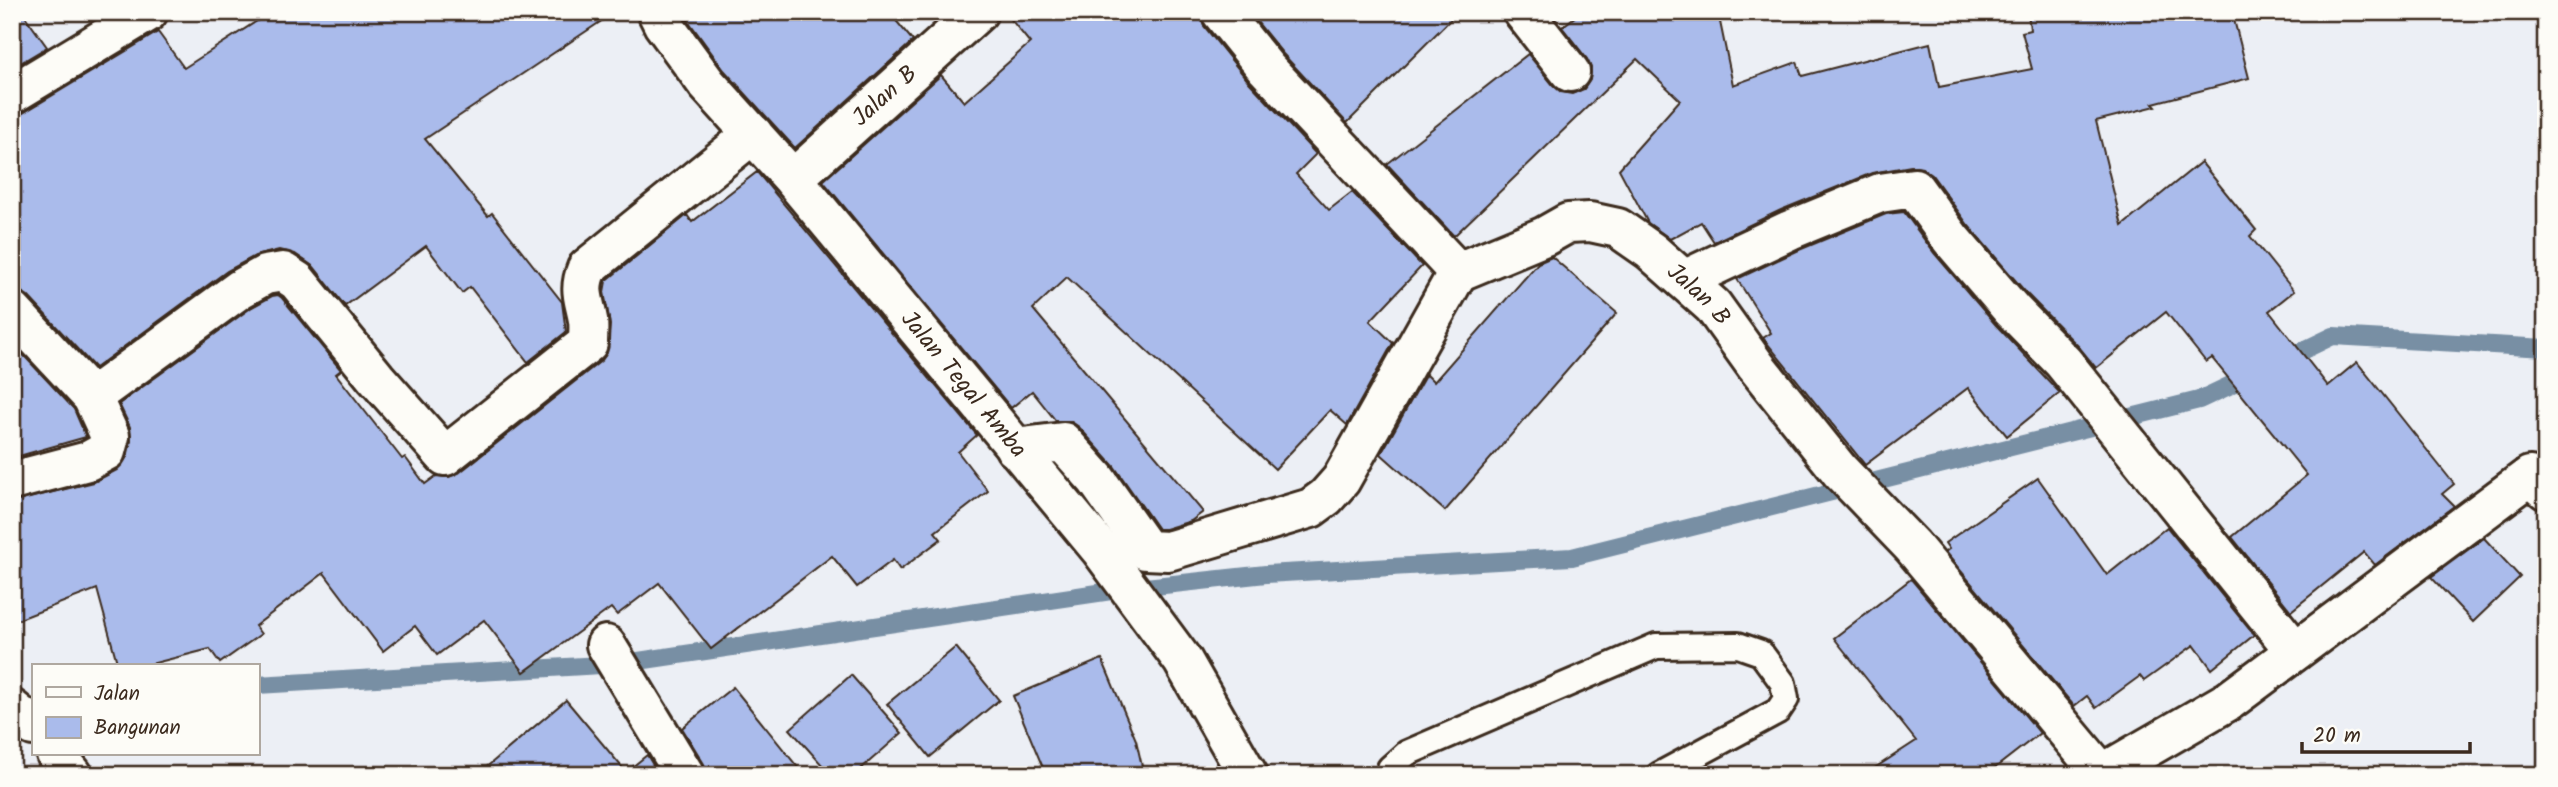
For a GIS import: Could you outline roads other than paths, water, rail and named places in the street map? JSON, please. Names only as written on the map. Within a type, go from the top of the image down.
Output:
[{"type":"street","points":[[12,93],[148,12]]},
{"type":"street","name":"Jalan Tegal Amba","points":[[657,12],[707,84],[793,179],[1100,549],[1183,661],[1248,775]]},
{"type":"street","name":"Jalan B","points":[[793,179],[978,12]]},
{"type":"street","points":[[1523,12],[1570,72]]},
{"type":"street","points":[[1016,448],[1063,442],[1096,479],[1146,550],[1168,551],[1311,508],[1326,497],[1341,480],[1458,272],[1266,68],[1230,16]]},
{"type":"street","points":[[92,397],[240,289],[265,275],[283,272],[298,281],[376,378],[445,456],[588,343],[588,321],[581,297],[587,268],[753,134]]},
{"type":"street","points":[[1684,280],[1790,230],[1880,193],[1914,188],[1951,239],[2012,310],[2063,362],[2295,651]]},
{"type":"street","name":"Jalan B","points":[[1458,272],[1545,236],[1568,223],[1590,222],[1618,228],[1651,251],[1713,306],[1756,366],[1840,471],[1912,546],[2101,774]]},
{"type":"street","points":[[12,311],[92,397],[110,436],[106,451],[88,461],[12,481]]},
{"type":"street","points":[[2101,774],[2230,700],[2541,476]]},
{"type":"street","points":[[606,645],[685,775]]},
{"type":"street","points":[[58,756],[73,775]]},
{"type":"lane","points":[[1389,775],[1390,768],[1406,753],[1656,646],[1738,645],[1761,653],[1783,683],[1786,699],[1778,711],[1659,775]]},
{"type":"waterway","points":[[2279,362],[2333,336],[2546,348]]},
{"type":"waterway","points":[[259,685],[618,664],[1118,590],[1266,574],[1572,557],[2199,400],[2254,374]]}]
